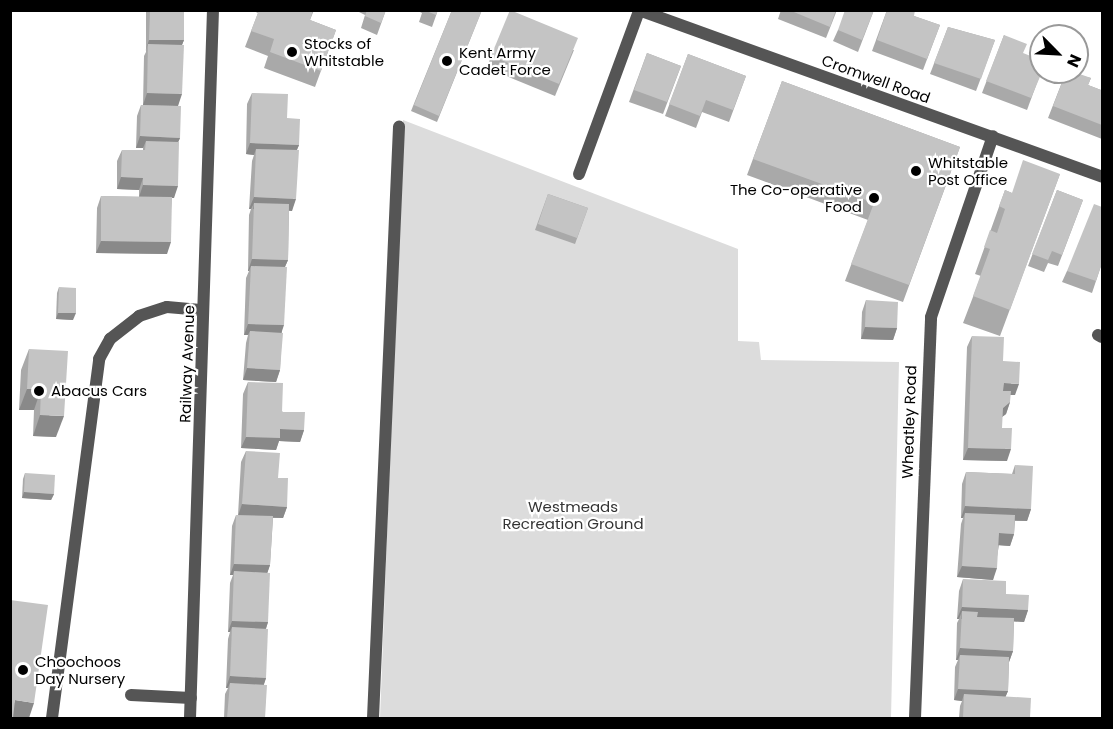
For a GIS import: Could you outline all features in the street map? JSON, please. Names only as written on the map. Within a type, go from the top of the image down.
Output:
[{"type":"street","name":"Railway Avenue","points":[[190,718],[213,10]]},
{"type":"street","points":[[579,174],[639,11]]},
{"type":"street","name":"Cromwell Road","points":[[639,11],[993,136],[1102,177]]},
{"type":"street","points":[[373,718],[399,127]]},
{"type":"street","name":"Wheatley Road","points":[[915,718],[931,317],[993,136]]},
{"type":"street","points":[[52,718],[99,359],[110,339],[139,316],[167,307],[203,310]]},
{"type":"street","points":[[131,695],[190,698]]},
{"type":"green space","name":"Westmeads Recreation Ground","points":[[403,120],[738,249],[738,341],[759,342],[761,360],[899,362],[891,718],[380,718]]},
{"type":"building","points":[[150,10],[184,10],[184,40],[149,40]]},
{"type":"building","name":"Stocks of Whitstable","points":[[259,10],[313,10],[310,20],[336,30],[321,71],[270,52],[274,39],[251,31]]},
{"type":"building","points":[[367,10],[386,10],[381,23],[365,16]]},
{"type":"building","points":[[424,10],[438,10],[436,15]]},
{"type":"building","name":"Kent Army Cadet Force","points":[[452,10],[482,10],[439,116],[414,105]]},
{"type":"building","points":[[510,10],[578,38],[559,84],[491,56]]},
{"type":"building","points":[[789,10],[836,10],[830,27]]},
{"type":"building","points":[[845,10],[874,10],[862,40],[838,30]]},
{"type":"building","points":[[887,10],[915,10],[914,16],[940,25],[927,59],[877,40]]},
{"type":"building","points":[[948,27],[995,40],[981,79],[934,63]]},
{"type":"building","points":[[1004,35],[1027,44],[1023,53],[1029,55],[1029,84],[1037,84],[1031,98],[986,81]]},
{"type":"building","points":[[148,44],[184,45],[182,94],[147,93]]},
{"type":"building","points":[[647,53],[681,66],[667,102],[634,90]]},
{"type":"building","points":[[688,54],[746,76],[733,110],[706,100],[700,116],[669,104]]},
{"type":"building","name":"The Co-operative Food","points":[[782,81],[960,147],[909,285],[851,264],[874,203],[753,159]]},
{"type":"building","points":[[1061,84],[1088,84],[1101,90],[1102,86],[1102,125],[1053,106]]},
{"type":"building","points":[[252,93],[288,94],[287,118],[300,119],[299,145],[250,143]]},
{"type":"building","points":[[141,105],[181,106],[180,138],[140,136]]},
{"type":"building","points":[[146,141],[179,142],[178,186],[143,185],[143,178],[121,177],[122,150],[145,150]]},
{"type":"building","points":[[256,149],[299,150],[296,199],[254,197]]},
{"type":"building","points":[[1023,160],[1060,174],[1010,310],[973,296],[990,249],[984,247],[990,230],[997,233],[1005,209],[999,206],[1005,190],[1012,193]]},
{"type":"building","points":[[1057,190],[1083,200],[1062,255],[1052,251],[1048,260],[1032,254]]},
{"type":"building","points":[[548,194],[588,208],[577,238],[538,224]]},
{"type":"building","points":[[101,196],[172,197],[171,242],[101,241]]},
{"type":"building","points":[[254,203],[289,204],[288,260],[252,259]]},
{"type":"building","points":[[1094,204],[1102,207],[1102,263],[1096,281],[1067,271]]},
{"type":"building","points":[[251,266],[287,267],[284,325],[248,324]]},
{"type":"building","points":[[59,287],[76,288],[76,313],[58,313]]},
{"type":"building","points":[[866,300],[898,302],[897,328],[865,327]]},
{"type":"building","points":[[250,331],[283,333],[280,370],[247,368]]},
{"type":"building","points":[[972,336],[1004,337],[1003,361],[1020,362],[1019,384],[1004,383],[1003,391],[1011,391],[1010,402],[1003,408],[1002,428],[1012,428],[1011,449],[968,448]]},
{"type":"building","points":[[29,349],[68,351],[64,416],[40,415],[41,389],[27,389]]},
{"type":"building","points":[[248,382],[283,383],[282,412],[305,412],[304,430],[280,429],[280,438],[246,437]]},
{"type":"building","points":[[246,451],[280,453],[278,478],[288,478],[287,507],[242,504]]},
{"type":"building","points":[[1015,465],[1033,466],[1031,509],[965,506],[966,472],[1015,474]]},
{"type":"building","points":[[25,473],[55,475],[54,494],[24,492]]},
{"type":"building","points":[[965,513],[1015,515],[1014,534],[999,533],[997,568],[962,566]]},
{"type":"building","points":[[236,515],[273,516],[270,565],[234,564]]},
{"type":"building","points":[[234,571],[270,573],[268,622],[232,621]]},
{"type":"building","points":[[963,579],[1006,581],[1006,594],[1029,595],[1028,610],[962,607]]},
{"type":"building","name":"Choochoos Day Nursery","points":[[10,600],[48,605],[34,703],[15,700],[13,718],[10,718]]},
{"type":"building","points":[[962,611],[978,612],[977,617],[1014,618],[1013,651],[960,648]]},
{"type":"building","points":[[232,627],[268,629],[266,678],[230,676]]},
{"type":"building","points":[[960,655],[1009,657],[1008,691],[958,689]]},
{"type":"building","points":[[230,683],[267,685],[265,718],[227,718]]},
{"type":"building","points":[[964,694],[1031,698],[1030,718],[963,718]]},
{"type":"place","name":"Stocks of Whitstable","points":[[292,52]]},
{"type":"place","name":"Kent Army Cadet Force","points":[[447,61]]},
{"type":"place","name":"Whitstable Post Office","points":[[916,171]]},
{"type":"place","name":"The Co-operative Food","points":[[874,198]]},
{"type":"place","name":"Abacus Cars","points":[[39,391]]},
{"type":"place","name":"Choochoos Day Nursery","points":[[23,670]]}]
